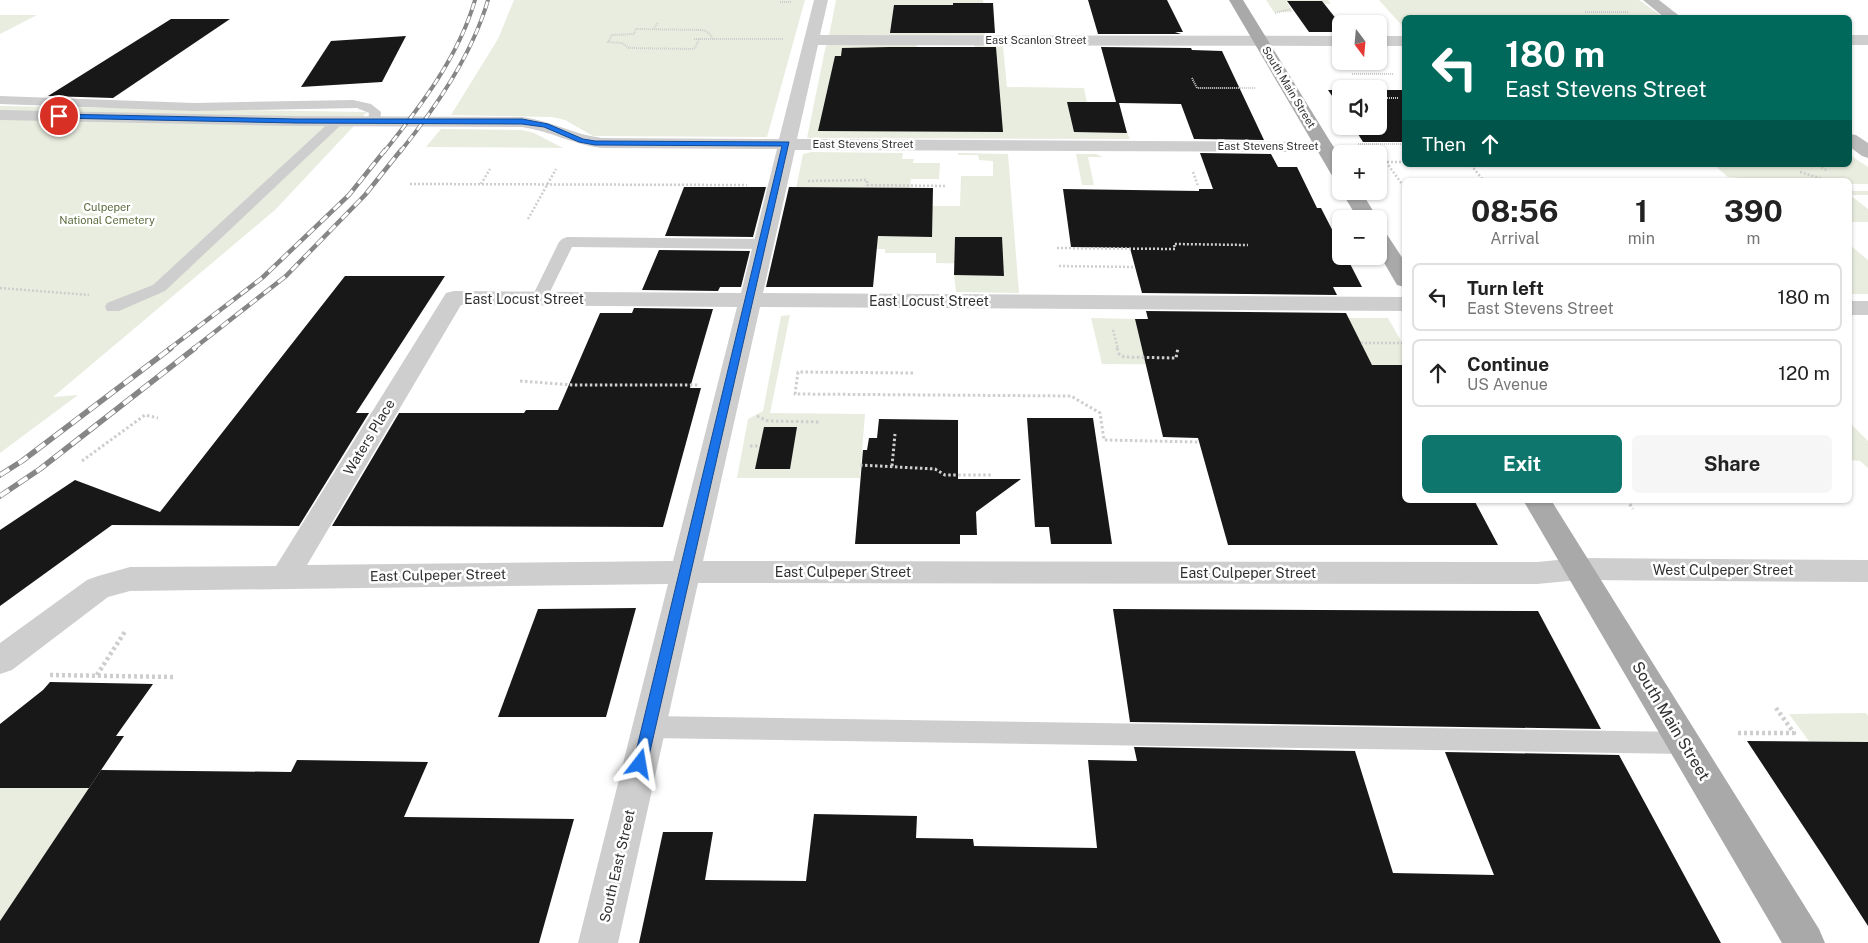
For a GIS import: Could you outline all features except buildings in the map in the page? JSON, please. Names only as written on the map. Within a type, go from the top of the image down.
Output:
[{"type":"main road","name":"South Main Street","points":[[1236,0],[1332,158]]},
{"type":"main road","points":[[1387,250],[1402,275]]},
{"type":"main road","name":"South Main Street","points":[[1539,503],[1805,943]]},
{"type":"street","name":"South East Street","points":[[598,943],[786,144],[800,39],[820,0]]},
{"type":"street","points":[[1650,0],[1671,15]]},
{"type":"street","name":"East Scanlon Street","points":[[800,39],[1332,41]]},
{"type":"street","points":[[1852,40],[1868,40]]},
{"type":"street","points":[[1388,41],[1402,41]]},
{"type":"street","name":"East Stevens Street","points":[[0,115],[338,121],[528,122],[551,127],[582,141],[595,143],[1325,146]]},
{"type":"street","points":[[1852,140],[1868,152]]},
{"type":"street","name":"East Locust Street","points":[[454,298],[1402,304]]},
{"type":"street","name":"Waters Place","points":[[285,576],[454,298]]},
{"type":"street","points":[[1852,308],[1868,308]]},
{"type":"street","name":"East Culpeper Street","points":[[0,662],[90,594],[108,584],[130,579],[686,572],[1537,573],[1579,569]]},
{"type":"street","name":"West Culpeper Street","points":[[1579,569],[1866,573]]},
{"type":"lane","points":[[0,100],[203,107],[349,104],[365,105],[370,108],[375,112],[374,121]]},
{"type":"lane","points":[[113,308],[159,288],[338,121]]},
{"type":"lane","points":[[539,299],[566,242],[763,244]]},
{"type":"lane","points":[[649,727],[1684,743]]},
{"type":"path","points":[[1271,15],[1291,9]]},
{"type":"path","points":[[1586,12],[1634,12]]},
{"type":"path","points":[[654,29],[658,22]]},
{"type":"path","points":[[700,39],[695,48],[692,49],[630,48],[622,44],[608,42],[614,34],[634,34],[636,29],[705,30],[713,39]]},
{"type":"path","points":[[694,39],[800,39]]},
{"type":"path","points":[[1352,74],[1394,74]]},
{"type":"path","points":[[1192,78],[1197,88],[1264,88]]},
{"type":"path","points":[[1387,98],[1398,98]]},
{"type":"path","points":[[1358,144],[1402,144]]},
{"type":"path","points":[[1387,162],[1401,162]]},
{"type":"path","points":[[1387,163],[1402,184]]},
{"type":"path","points":[[1473,167],[1482,178]]},
{"type":"path","points":[[1821,167],[1826,170]]},
{"type":"path","points":[[480,184],[490,169]]},
{"type":"path","points":[[528,219],[556,169]]},
{"type":"path","points":[[1192,169],[1198,186]]},
{"type":"path","points":[[1800,172],[1820,178]]},
{"type":"path","points":[[803,184],[812,180],[868,180],[867,185],[946,186]]},
{"type":"path","points":[[410,184],[749,185]]},
{"type":"path","points":[[1057,248],[1175,249],[1174,244],[1248,245]]},
{"type":"path","points":[[1059,266],[1135,267]]},
{"type":"path","points":[[0,288],[134,298]]},
{"type":"path","points":[[1112,322],[1121,356],[1176,358],[1178,348]]},
{"type":"path","points":[[1361,343],[1402,343]]},
{"type":"path","points":[[913,373],[798,372],[795,394],[1071,396],[1100,413],[1104,440],[1199,442]]},
{"type":"path","points":[[520,381],[573,385],[699,385]]},
{"type":"path","points":[[753,413],[764,420],[820,422]]},
{"type":"path","points":[[82,461],[145,415],[158,418]]},
{"type":"path","points":[[892,466],[895,434]]},
{"type":"path","points":[[860,465],[935,469],[945,475],[992,475]]},
{"type":"path","points":[[1629,503],[1633,509]]},
{"type":"path","points":[[98,675],[126,630]]},
{"type":"path","points":[[50,675],[175,677]]},
{"type":"path","points":[[1738,733],[1794,732],[1776,708]]},
{"type":"green space","points":[[514,0],[805,0],[767,137],[593,136],[565,120],[552,117],[451,115],[498,39]]},
{"type":"green space","points":[[836,0],[983,0],[989,36],[829,36]]},
{"type":"green space","points":[[1266,0],[1328,0],[1331,4],[1325,4],[1322,1],[1286,1],[1293,12],[1274,12]]},
{"type":"green space","points":[[1379,0],[1639,0],[1660,15],[1402,15],[1402,26]]},
{"type":"green space","points":[[0,15],[37,15],[0,34]]},
{"type":"green space","points":[[826,45],[917,45],[917,53],[955,66],[998,67],[996,49],[975,48],[974,45],[1003,46],[1007,87],[1084,88],[1093,132],[1127,132],[1130,139],[807,138]]},
{"type":"green space","name":"Culpeper National Cemetery","points":[[0,106],[367,112],[275,210],[53,397],[78,395],[0,453]]},
{"type":"green space","points":[[441,129],[522,130],[534,133],[563,148],[426,147]]},
{"type":"green space","points":[[812,152],[903,153],[902,159],[914,159],[913,163],[940,163],[939,179],[911,179],[908,206],[960,206],[961,176],[993,176],[993,161],[979,160],[978,155],[958,155],[958,153],[1008,154],[1019,293],[956,292],[954,275],[1004,276],[982,264],[936,263],[936,253],[885,253],[885,249],[784,248],[803,154]]},
{"type":"green space","points":[[1076,154],[1096,154],[1103,157],[1088,157],[1094,185],[1082,185]]},
{"type":"green space","points":[[1852,156],[1868,167],[1868,184],[1852,184],[1852,178],[1728,177],[1716,167],[1852,167]]},
{"type":"green space","points":[[1852,191],[1868,191],[1868,195],[1852,195]]},
{"type":"green space","points":[[1852,197],[1868,209],[1868,222],[1852,222]]},
{"type":"green space","points":[[1852,247],[1868,260],[1868,294],[1852,294]]},
{"type":"green space","points":[[790,315],[770,413],[865,414],[860,478],[737,478],[748,419],[763,411],[781,316]]},
{"type":"green space","points":[[1091,318],[1135,319],[1142,348],[1283,365],[1102,364]]},
{"type":"green space","points":[[1289,318],[1388,318],[1402,343],[1402,365],[1372,365],[1352,325]]},
{"type":"green space","points":[[1852,425],[1868,441],[1868,468],[1860,461],[1852,460]]},
{"type":"green space","points":[[1866,713],[1868,716],[1868,742],[1809,741],[1789,714]]},
{"type":"green space","points":[[0,788],[89,788],[0,921]]},
{"type":"railway","points":[[384,152],[424,99],[449,61],[468,21],[475,0]]},
{"type":"railway","points":[[400,152],[452,80],[473,41],[488,0]]},
{"type":"railway","points":[[169,349],[262,278],[349,195],[385,150]]},
{"type":"railway","points":[[193,349],[286,276],[365,195],[401,150]]},
{"type":"railway","points":[[0,475],[22,461],[171,348]]},
{"type":"railway","points":[[0,496],[40,469],[195,348]]},
{"type":"route","points":[[59,116],[296,121],[522,122],[545,125],[582,141],[595,143],[786,144],[640,764]]}]
